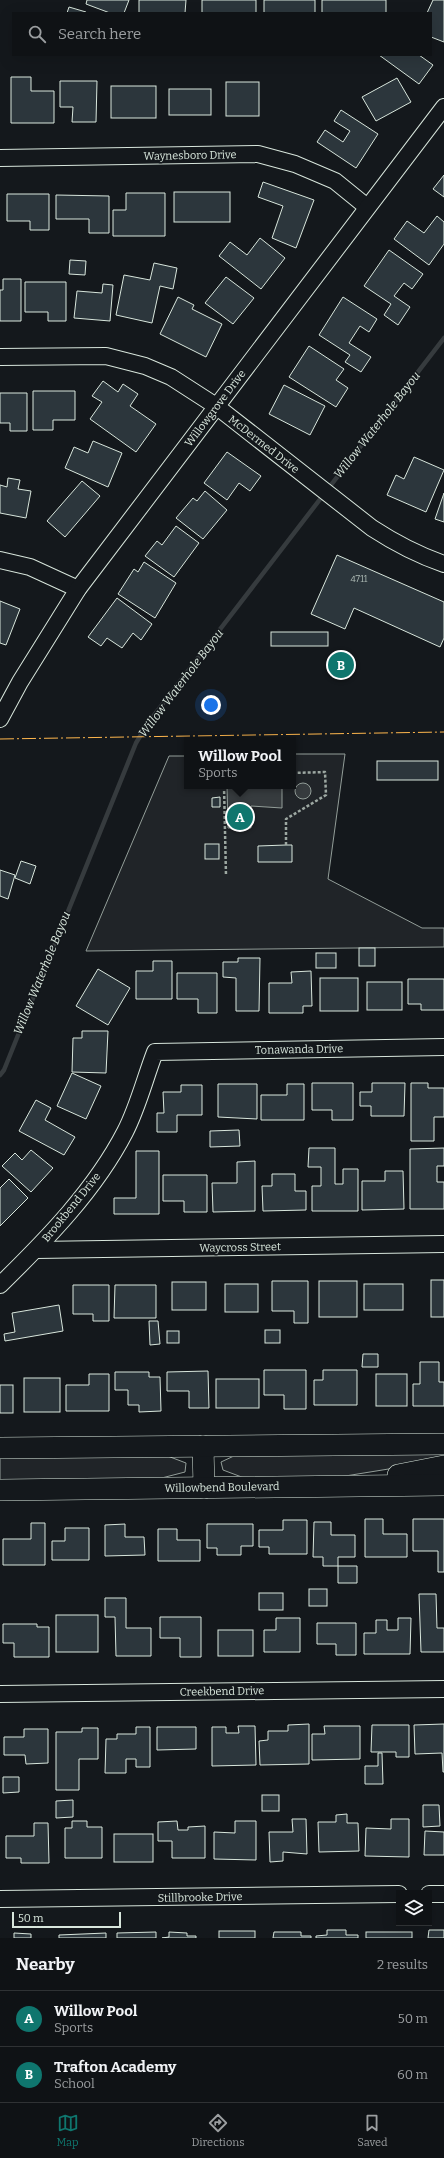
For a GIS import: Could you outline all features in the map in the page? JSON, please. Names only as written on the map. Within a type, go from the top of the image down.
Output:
[{"type":"main road","points":[[0,1448],[444,1444]]},
{"type":"main road","points":[[203,1446],[204,1488]]},
{"type":"main road","points":[[344,1486],[444,1466]]},
{"type":"main road","name":"Willowbend Boulevard","points":[[0,1490],[444,1485]]},
{"type":"street","name":"Willowgrove Drive","points":[[0,719],[20,682],[78,589],[444,107]]},
{"type":"street","name":"Waynesboro Drive","points":[[0,158],[258,154],[295,164],[335,181],[367,207]]},
{"type":"street","name":"McDermed Drive","points":[[0,357],[88,356],[128,360],[171,377],[216,406],[349,512],[393,542],[424,557],[444,564]]},
{"type":"street","points":[[0,560],[30,567],[78,589]]},
{"type":"street","name":"Tonawanda Drive","points":[[155,1052],[444,1047]]},
{"type":"street","name":"Brookbend Drive","points":[[0,1285],[36,1250],[92,1185],[125,1131],[155,1052]]},
{"type":"street","name":"Waycross Street","points":[[36,1250],[444,1244]]},
{"type":"street","name":"Creekbend Drive","points":[[0,1694],[444,1689]]},
{"type":"street","name":"Stillbrooke Drive","points":[[0,1899],[396,1894]]},
{"type":"street","points":[[432,1894],[444,1894]]},
{"type":"path","points":[[286,845],[286,819],[326,795],[325,772],[296,773]]},
{"type":"path","points":[[224,789],[226,876]]},
{"type":"shaded area","points":[[296,754],[345,754],[328,879],[422,928],[444,928],[444,947],[86,951],[169,756],[184,756],[184,789],[296,789]]},
{"type":"shaded area","points":[[300,783],[306,783],[311,788],[311,794],[306,799],[300,799],[295,794],[296,786]]},
{"type":"shaded area","points":[[227,789],[282,789],[282,808],[251,806],[251,828],[228,828]]},
{"type":"shaded area","points":[[444,1451],[444,1460],[333,1478],[247,1479],[223,1470],[221,1462],[236,1455]]},
{"type":"shaded area","points":[[165,1455],[186,1463],[185,1472],[150,1481],[0,1481],[0,1457]]},
{"type":"building","points":[[87,0],[129,0],[124,12],[107,12],[86,4]]},
{"type":"building","points":[[139,0],[186,0],[185,12],[139,12]]},
{"type":"building","points":[[202,0],[256,0],[256,12],[202,12]]},
{"type":"building","points":[[264,0],[315,0],[315,12],[264,12]]},
{"type":"building","points":[[322,0],[386,0],[386,12],[322,12]]},
{"type":"building","points":[[433,0],[444,0],[444,42],[432,37],[432,12],[427,12]]},
{"type":"building","points":[[69,7],[86,12],[67,12]]},
{"type":"building","points":[[380,56],[420,56],[433,65],[419,84]]},
{"type":"building","points":[[11,77],[31,77],[31,91],[54,91],[54,123],[11,123]]},
{"type":"building","points":[[397,78],[411,102],[376,121],[362,97]]},
{"type":"building","points":[[60,81],[97,81],[96,122],[72,122],[73,107],[60,107]]},
{"type":"building","points":[[226,82],[259,82],[259,116],[226,116]]},
{"type":"building","points":[[111,86],[156,86],[156,118],[111,118]]},
{"type":"building","points":[[169,89],[211,89],[211,115],[169,115]]},
{"type":"building","points":[[341,110],[378,134],[356,168],[317,142],[325,130],[343,142],[350,131],[334,121]]},
{"type":"building","points":[[444,175],[444,197],[433,189]]},
{"type":"building","points":[[263,182],[314,200],[296,248],[272,238],[283,206],[258,197]]},
{"type":"building","points":[[174,192],[230,192],[230,222],[174,222]]},
{"type":"building","points":[[126,193],[165,193],[165,236],[113,236],[113,210],[126,210]]},
{"type":"building","points":[[7,194],[49,194],[49,230],[30,230],[30,221],[7,221]]},
{"type":"building","points":[[56,195],[109,196],[109,233],[89,233],[89,219],[56,219]]},
{"type":"building","points":[[437,216],[444,222],[444,244],[429,265],[394,239],[407,221],[424,233]]},
{"type":"building","points":[[260,238],[285,258],[261,289],[219,256],[230,242],[247,255]]},
{"type":"building","points":[[389,250],[423,274],[412,289],[404,283],[394,296],[410,307],[398,325],[384,315],[391,304],[364,286]]},
{"type":"building","points":[[70,260],[86,261],[85,275],[69,274]]},
{"type":"building","points":[[154,263],[177,268],[173,289],[160,286],[152,323],[116,315],[124,275],[150,280]]},
{"type":"building","points":[[226,277],[254,298],[233,324],[205,303]]},
{"type":"building","points":[[3,279],[21,279],[21,321],[0,321],[0,290],[3,290]]},
{"type":"building","points":[[25,282],[66,282],[66,321],[48,321],[48,312],[25,312]]},
{"type":"building","points":[[103,284],[113,285],[110,321],[74,318],[77,291],[102,293]]},
{"type":"building","points":[[178,297],[194,305],[192,309],[222,324],[206,357],[160,334]]},
{"type":"building","points":[[343,297],[377,319],[369,332],[360,326],[349,343],[371,357],[361,372],[345,362],[350,355],[319,335]]},
{"type":"building","points":[[309,346],[344,369],[336,380],[348,388],[336,407],[289,377]]},
{"type":"building","points":[[103,381],[118,392],[123,384],[138,394],[130,406],[156,424],[136,452],[90,419],[102,402],[92,396]]},
{"type":"building","points":[[284,385],[325,406],[310,435],[269,414]]},
{"type":"building","points":[[33,391],[75,391],[75,420],[53,420],[53,430],[33,430]]},
{"type":"building","points":[[0,393],[27,393],[27,431],[10,431],[10,423],[0,423]]},
{"type":"building","points":[[93,441],[122,453],[108,487],[65,468],[74,447],[88,453]]},
{"type":"building","points":[[227,452],[261,476],[250,491],[239,483],[227,500],[204,483]]},
{"type":"building","points":[[414,457],[444,470],[426,512],[387,495],[396,475],[404,479]]},
{"type":"building","points":[[8,478],[20,480],[18,489],[31,491],[26,518],[0,513],[0,485],[7,487]]},
{"type":"building","points":[[82,481],[100,496],[65,537],[47,521]]},
{"type":"building","points":[[205,491],[227,510],[203,539],[176,518],[193,498],[197,501]]},
{"type":"building","points":[[444,493],[444,522],[435,519]]},
{"type":"building","points":[[176,526],[199,543],[174,577],[145,556],[157,541],[162,545]]},
{"type":"building","points":[[337,555],[444,602],[444,638],[440,647],[354,608],[345,629],[311,614]]},
{"type":"building","points":[[144,562],[176,583],[155,618],[118,594],[134,569],[138,572]]},
{"type":"building","points":[[117,598],[152,624],[141,640],[133,633],[122,648],[107,638],[101,646],[88,637]]},
{"type":"building","points":[[0,601],[20,609],[6,645],[0,643]]},
{"type":"building","points":[[271,632],[328,632],[328,646],[271,646]]},
{"type":"building","points":[[377,761],[438,761],[438,780],[377,780]]},
{"type":"building","points":[[220,797],[220,807],[212,807],[212,798]]},
{"type":"building","points":[[205,844],[219,844],[219,859],[205,859]]},
{"type":"building","points":[[292,845],[292,862],[258,862],[258,846]]},
{"type":"building","points":[[21,861],[36,866],[30,884],[15,878]]},
{"type":"building","points":[[0,870],[15,875],[8,899],[0,896]]},
{"type":"building","points":[[359,948],[375,948],[375,966],[359,966]]},
{"type":"building","points":[[316,953],[336,953],[336,968],[316,968]]},
{"type":"building","points":[[238,958],[260,958],[259,1011],[236,1011],[236,978],[223,977],[223,962],[238,962]]},
{"type":"building","points":[[153,961],[172,961],[172,999],[136,999],[136,971],[153,971]]},
{"type":"building","points":[[98,969],[130,988],[108,1025],[76,1006]]},
{"type":"building","points":[[311,971],[312,1006],[303,1006],[303,1013],[269,1013],[269,983],[292,983],[291,972]]},
{"type":"building","points":[[177,973],[217,973],[217,1013],[198,1013],[198,999],[177,999]]},
{"type":"building","points":[[320,978],[358,978],[358,1011],[320,1011]]},
{"type":"building","points":[[408,979],[444,979],[444,1010],[421,1010],[421,1004],[408,1004]]},
{"type":"building","points":[[367,982],[402,982],[402,1010],[367,1010]]},
{"type":"building","points":[[82,1031],[108,1031],[106,1073],[72,1072],[73,1038],[82,1038]]},
{"type":"building","points":[[72,1073],[101,1086],[86,1119],[57,1106]]},
{"type":"building","points":[[312,1083],[353,1083],[353,1120],[332,1120],[332,1110],[312,1110]]},
{"type":"building","points":[[372,1083],[405,1083],[404,1116],[371,1116],[371,1106],[360,1106],[360,1092],[372,1092]]},
{"type":"building","points":[[411,1083],[428,1083],[428,1088],[444,1088],[444,1117],[434,1117],[434,1141],[411,1141]]},
{"type":"building","points":[[218,1084],[257,1084],[257,1119],[218,1117]]},
{"type":"building","points":[[287,1084],[304,1084],[304,1120],[261,1120],[261,1095],[287,1095]]},
{"type":"building","points":[[181,1085],[202,1085],[202,1115],[177,1115],[177,1132],[157,1132],[157,1113],[164,1113],[163,1092],[181,1092]]},
{"type":"building","points":[[36,1100],[51,1108],[45,1120],[75,1137],[64,1155],[19,1131]]},
{"type":"building","points":[[239,1130],[240,1146],[210,1147],[210,1131]]},
{"type":"building","points":[[309,1148],[335,1148],[335,1184],[343,1184],[343,1169],[358,1169],[358,1211],[312,1211],[312,1186],[321,1186],[321,1167],[308,1167]]},
{"type":"building","points":[[444,1148],[444,1166],[437,1166],[437,1182],[444,1182],[444,1209],[410,1209],[410,1149]]},
{"type":"building","points":[[31,1150],[53,1168],[31,1192],[2,1166],[15,1153],[22,1160]]},
{"type":"building","points":[[136,1151],[159,1151],[159,1214],[114,1214],[114,1198],[136,1198]]},
{"type":"building","points":[[255,1161],[255,1211],[213,1212],[212,1183],[237,1183],[237,1162]]},
{"type":"building","points":[[385,1171],[403,1171],[404,1209],[362,1210],[362,1181],[385,1181]]},
{"type":"building","points":[[272,1174],[295,1174],[295,1191],[306,1191],[306,1210],[263,1211],[262,1186],[272,1186]]},
{"type":"building","points":[[163,1175],[207,1175],[207,1212],[184,1212],[184,1201],[163,1201]]},
{"type":"building","points":[[9,1179],[28,1198],[0,1226],[0,1188]]},
{"type":"building","points":[[431,1280],[444,1280],[444,1317],[431,1317]]},
{"type":"building","points":[[272,1281],[308,1281],[308,1323],[294,1323],[294,1311],[272,1311]]},
{"type":"building","points":[[319,1281],[357,1281],[357,1317],[319,1317]]},
{"type":"building","points":[[172,1282],[206,1282],[206,1310],[172,1310]]},
{"type":"building","points":[[225,1284],[258,1284],[258,1312],[225,1312]]},
{"type":"building","points":[[364,1284],[403,1284],[403,1310],[364,1310]]},
{"type":"building","points":[[73,1285],[109,1285],[109,1321],[93,1321],[93,1314],[73,1314]]},
{"type":"building","points":[[115,1285],[156,1285],[156,1318],[114,1318]]},
{"type":"building","points":[[59,1305],[63,1331],[5,1341],[4,1334],[15,1332],[12,1313]]},
{"type":"building","points":[[149,1321],[158,1321],[160,1344],[150,1345]]},
{"type":"building","points":[[265,1330],[280,1330],[280,1343],[265,1343]]},
{"type":"building","points":[[167,1331],[179,1331],[179,1343],[167,1343]]},
{"type":"building","points":[[363,1354],[378,1354],[378,1367],[362,1367]]},
{"type":"building","points":[[420,1362],[439,1362],[439,1382],[444,1382],[444,1406],[413,1406],[413,1384],[420,1384]]},
{"type":"building","points":[[264,1370],[306,1370],[306,1409],[284,1409],[284,1395],[264,1395]]},
{"type":"building","points":[[323,1370],[357,1370],[357,1405],[314,1405],[314,1380],[323,1380]]},
{"type":"building","points":[[208,1371],[209,1408],[189,1408],[189,1391],[167,1391],[167,1372]]},
{"type":"building","points":[[115,1372],[149,1372],[149,1377],[160,1377],[161,1411],[139,1412],[139,1405],[128,1405],[128,1390],[115,1390]]},
{"type":"building","points":[[89,1374],[109,1374],[109,1411],[66,1411],[66,1385],[89,1385]]},
{"type":"building","points":[[376,1374],[407,1374],[407,1406],[376,1406]]},
{"type":"building","points":[[24,1378],[60,1378],[60,1412],[24,1412]]},
{"type":"building","points":[[216,1379],[259,1379],[259,1408],[216,1408]]},
{"type":"building","points":[[0,1385],[13,1385],[13,1413],[0,1413]]},
{"type":"building","points":[[365,1519],[383,1519],[383,1534],[407,1534],[407,1557],[365,1557]]},
{"type":"building","points":[[413,1519],[444,1519],[444,1572],[438,1572],[438,1551],[413,1551]]},
{"type":"building","points":[[283,1520],[307,1520],[307,1554],[269,1554],[269,1547],[259,1547],[259,1530],[283,1530]]},
{"type":"building","points":[[314,1522],[331,1522],[331,1535],[355,1535],[355,1557],[338,1557],[338,1566],[323,1566],[323,1557],[313,1557]]},
{"type":"building","points":[[31,1523],[45,1523],[45,1565],[3,1565],[3,1539],[31,1539]]},
{"type":"building","points":[[125,1524],[125,1537],[144,1537],[145,1555],[105,1556],[105,1525]]},
{"type":"building","points":[[207,1524],[253,1524],[253,1546],[241,1546],[241,1555],[217,1555],[217,1548],[207,1548]]},
{"type":"building","points":[[65,1528],[89,1528],[89,1560],[52,1560],[52,1541],[65,1541]]},
{"type":"building","points":[[158,1529],[177,1529],[177,1540],[200,1540],[200,1561],[158,1561]]},
{"type":"building","points":[[338,1566],[357,1566],[357,1583],[338,1583]]},
{"type":"building","points":[[309,1589],[327,1589],[327,1606],[309,1606]]},
{"type":"building","points":[[259,1593],[283,1593],[283,1610],[259,1610]]},
{"type":"building","points":[[419,1594],[436,1594],[437,1628],[444,1628],[444,1652],[421,1652]]},
{"type":"building","points":[[105,1598],[126,1598],[126,1628],[151,1628],[151,1656],[116,1656],[115,1617],[105,1617]]},
{"type":"building","points":[[56,1615],[98,1615],[98,1652],[56,1652]]},
{"type":"building","points":[[160,1617],[201,1617],[201,1657],[180,1657],[180,1638],[160,1638]]},
{"type":"building","points":[[276,1618],[300,1618],[300,1652],[264,1652],[264,1630],[276,1630]]},
{"type":"building","points":[[398,1618],[411,1618],[410,1654],[364,1654],[364,1633],[376,1633],[376,1620],[387,1620],[387,1630],[398,1630]]},
{"type":"building","points":[[317,1623],[356,1623],[356,1655],[336,1655],[336,1644],[317,1644]]},
{"type":"building","points":[[3,1624],[37,1624],[37,1627],[49,1627],[49,1657],[14,1657],[14,1643],[3,1643]]},
{"type":"building","points":[[218,1630],[253,1630],[253,1656],[218,1656]]},
{"type":"building","points":[[309,1724],[309,1764],[260,1765],[259,1741],[268,1740],[268,1731],[288,1731],[288,1725]]},
{"type":"building","points":[[444,1724],[443,1772],[442,1753],[415,1754],[414,1725]]},
{"type":"building","points":[[372,1725],[409,1725],[409,1757],[396,1757],[396,1752],[371,1752]]},
{"type":"building","points":[[238,1726],[255,1726],[256,1765],[212,1766],[212,1727],[226,1727],[226,1733],[239,1733]]},
{"type":"building","points":[[324,1726],[360,1726],[360,1759],[312,1760],[312,1734],[325,1734]]},
{"type":"building","points":[[136,1727],[150,1727],[150,1767],[136,1767],[136,1759],[126,1759],[126,1773],[105,1773],[106,1739],[117,1739],[117,1734],[136,1734]]},
{"type":"building","points":[[157,1727],[196,1727],[196,1749],[157,1750]]},
{"type":"building","points":[[82,1728],[98,1728],[98,1759],[79,1759],[79,1790],[56,1790],[56,1732],[82,1732]]},
{"type":"building","points":[[24,1729],[48,1729],[48,1763],[26,1764],[25,1755],[4,1755],[4,1737],[24,1737]]},
{"type":"building","points":[[378,1753],[382,1753],[383,1784],[365,1784],[365,1766],[378,1766]]},
{"type":"building","points":[[3,1777],[19,1777],[19,1792],[3,1793]]},
{"type":"building","points":[[262,1795],[279,1795],[279,1811],[262,1811]]},
{"type":"building","points":[[73,1800],[73,1817],[56,1818],[56,1801]]},
{"type":"building","points":[[423,1805],[439,1805],[440,1826],[423,1827]]},
{"type":"building","points":[[347,1814],[347,1823],[358,1823],[359,1851],[319,1852],[318,1822],[336,1822],[336,1815]]},
{"type":"building","points":[[292,1819],[306,1819],[307,1854],[283,1852],[283,1861],[270,1862],[269,1832],[293,1832]]},
{"type":"building","points":[[391,1819],[409,1819],[409,1857],[365,1856],[366,1828],[391,1829]]},
{"type":"building","points":[[72,1821],[87,1821],[87,1827],[102,1827],[102,1858],[65,1858],[65,1828],[72,1828]]},
{"type":"building","points":[[177,1821],[178,1830],[188,1830],[188,1827],[205,1826],[205,1858],[172,1858],[172,1841],[158,1841],[158,1822]]},
{"type":"building","points":[[235,1821],[256,1821],[256,1860],[214,1859],[214,1832],[235,1833]]},
{"type":"building","points":[[34,1823],[48,1823],[49,1863],[21,1863],[21,1858],[6,1858],[6,1836],[34,1836]]},
{"type":"building","points":[[425,1831],[444,1832],[444,1855],[424,1855]]},
{"type":"building","points":[[114,1834],[153,1834],[153,1862],[114,1862]]},
{"type":"building","points":[[327,1930],[346,1930],[346,1935],[358,1935],[358,1938],[316,1938],[316,1936],[327,1935]]},
{"type":"building","points":[[429,1930],[444,1930],[444,1938],[428,1938]]},
{"type":"building","points":[[219,1931],[255,1931],[255,1938],[219,1938]]},
{"type":"building","points":[[156,1932],[156,1938],[117,1938],[117,1933]]},
{"type":"building","points":[[169,1932],[187,1933],[187,1936],[196,1936],[196,1938],[162,1938],[169,1937]]},
{"type":"building","points":[[274,1932],[301,1932],[301,1936],[311,1936],[311,1938],[273,1938]]},
{"type":"building","points":[[366,1932],[412,1932],[412,1938],[366,1938]]},
{"type":"building","points":[[14,1933],[31,1934],[31,1938],[14,1938]]},
{"type":"building","points":[[106,1933],[106,1938],[59,1938],[59,1935]]},
{"type":"waterway","name":"Willow Waterhole Bayou","points":[[0,1075],[4,1070],[136,743],[148,723],[444,338]]},
{"type":"power","points":[[0,739],[444,732]]},
{"type":"place","name":"Trafton Academy","points":[[341,665]]},
{"type":"place","name":"Willow Pool","points":[[240,817]]}]
